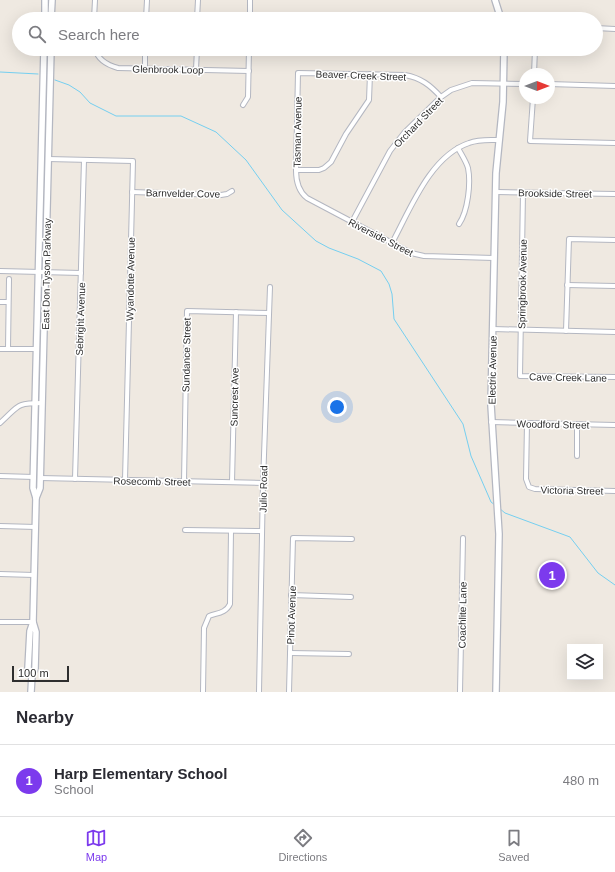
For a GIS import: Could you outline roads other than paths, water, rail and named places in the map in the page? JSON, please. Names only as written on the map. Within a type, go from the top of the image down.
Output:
[{"type":"main road","points":[[45,0],[45,12]]},
{"type":"main road","points":[[51,12],[52,0]]},
{"type":"main road","points":[[495,0],[499,12]]},
{"type":"main road","name":"East Don Tyson Parkway","points":[[36,498],[40,488],[42,403],[44,56]]},
{"type":"main road","name":"East Don Tyson Parkway","points":[[31,692],[32,675],[28,668],[30,631],[33,622],[36,527],[36,498],[33,488],[37,349],[43,272],[51,56]]},
{"type":"main road","name":"Electric Avenue","points":[[496,692],[499,519],[492,422],[493,329],[496,192],[504,83],[504,56]]},
{"type":"street","points":[[94,12],[95,0]]},
{"type":"street","points":[[146,12],[147,0]]},
{"type":"street","points":[[197,12],[198,0]]},
{"type":"street","points":[[250,0],[250,12]]},
{"type":"street","points":[[603,28],[615,29]]},
{"type":"street","name":"Glenbrook Loop","points":[[98,56],[109,66],[118,68],[249,71]]},
{"type":"street","points":[[145,56],[145,68]]},
{"type":"street","points":[[196,56],[196,69]]},
{"type":"street","points":[[243,105],[248,97],[249,56]]},
{"type":"street","points":[[534,68],[535,56]]},
{"type":"street","name":"Beaver Creek Street","points":[[298,73],[414,76],[431,86],[441,97]]},
{"type":"street","name":"Tasman Avenue","points":[[298,73],[296,170],[297,185],[300,191]]},
{"type":"street","points":[[296,170],[319,170],[331,162],[346,134],[369,100],[370,74]]},
{"type":"street","name":"Orchard Street","points":[[352,222],[396,142],[441,97],[456,88],[472,83],[519,84]]},
{"type":"street","points":[[555,84],[615,86]]},
{"type":"street","points":[[533,104],[530,141],[615,143]]},
{"type":"street","points":[[392,243],[432,172],[450,153],[478,140],[499,140]]},
{"type":"street","points":[[458,148],[466,164],[469,178],[465,214],[459,224]]},
{"type":"street","name":"Wyandotte Avenue","points":[[48,159],[133,161],[125,480]]},
{"type":"street","name":"Sebright Avenue","points":[[75,479],[84,160]]},
{"type":"street","name":"Barnvelder Cove","points":[[132,192],[221,195],[232,191]]},
{"type":"street","name":"Riverside Street","points":[[300,191],[307,198],[417,256],[494,258]]},
{"type":"street","name":"Brookside Street","points":[[496,192],[615,194]]},
{"type":"street","name":"Springbrook Avenue","points":[[520,376],[523,192]]},
{"type":"street","points":[[566,331],[569,239],[615,240]]},
{"type":"street","points":[[0,271],[81,273]]},
{"type":"street","points":[[8,348],[9,279]]},
{"type":"street","points":[[567,285],[615,286]]},
{"type":"street","name":"Julio Road","points":[[259,692],[263,483],[270,287]]},
{"type":"street","points":[[0,302],[8,302]]},
{"type":"street","name":"Sundance Street","points":[[184,482],[187,311],[269,313]]},
{"type":"street","name":"Suncrest Ave","points":[[232,482],[236,312]]},
{"type":"street","points":[[493,329],[615,332]]},
{"type":"street","points":[[0,348],[37,349]]},
{"type":"street","name":"Cave Creek Lane","points":[[520,376],[615,378]]},
{"type":"street","points":[[0,423],[18,405],[24,403],[42,403]]},
{"type":"street","name":"Woodford Street","points":[[492,422],[615,425]]},
{"type":"street","name":"Victoria Street","points":[[527,423],[526,479],[529,487],[535,489],[615,491]]},
{"type":"street","points":[[576,456],[577,424]]},
{"type":"street","points":[[0,476],[34,476]]},
{"type":"street","name":"Rosecomb Street","points":[[40,478],[263,483]]},
{"type":"street","points":[[0,526],[36,527]]},
{"type":"street","points":[[185,530],[262,531]]},
{"type":"street","points":[[203,692],[204,628],[206,620],[208,616],[224,612],[230,604],[232,531]]},
{"type":"street","name":"Pinot Avenue","points":[[289,692],[293,538],[352,539]]},
{"type":"street","name":"Coachlite Lane","points":[[460,692],[463,538]]},
{"type":"street","points":[[0,574],[34,575]]},
{"type":"street","points":[[291,595],[351,597]]},
{"type":"street","points":[[0,622],[33,622]]},
{"type":"street","points":[[290,653],[349,654]]},
{"type":"waterway","points":[[0,72],[38,74]]},
{"type":"waterway","points":[[55,80],[69,85],[80,92],[90,103],[116,116],[181,116],[216,132],[246,160],[282,210],[316,241],[329,248],[358,259],[381,271],[389,284],[392,294],[394,319],[463,424],[471,456],[491,502],[495,505]]},
{"type":"waterway","points":[[499,508],[505,513],[570,537],[598,573],[615,585]]},
{"type":"place","name":"Harp Elementary School","points":[[552,575]]}]
